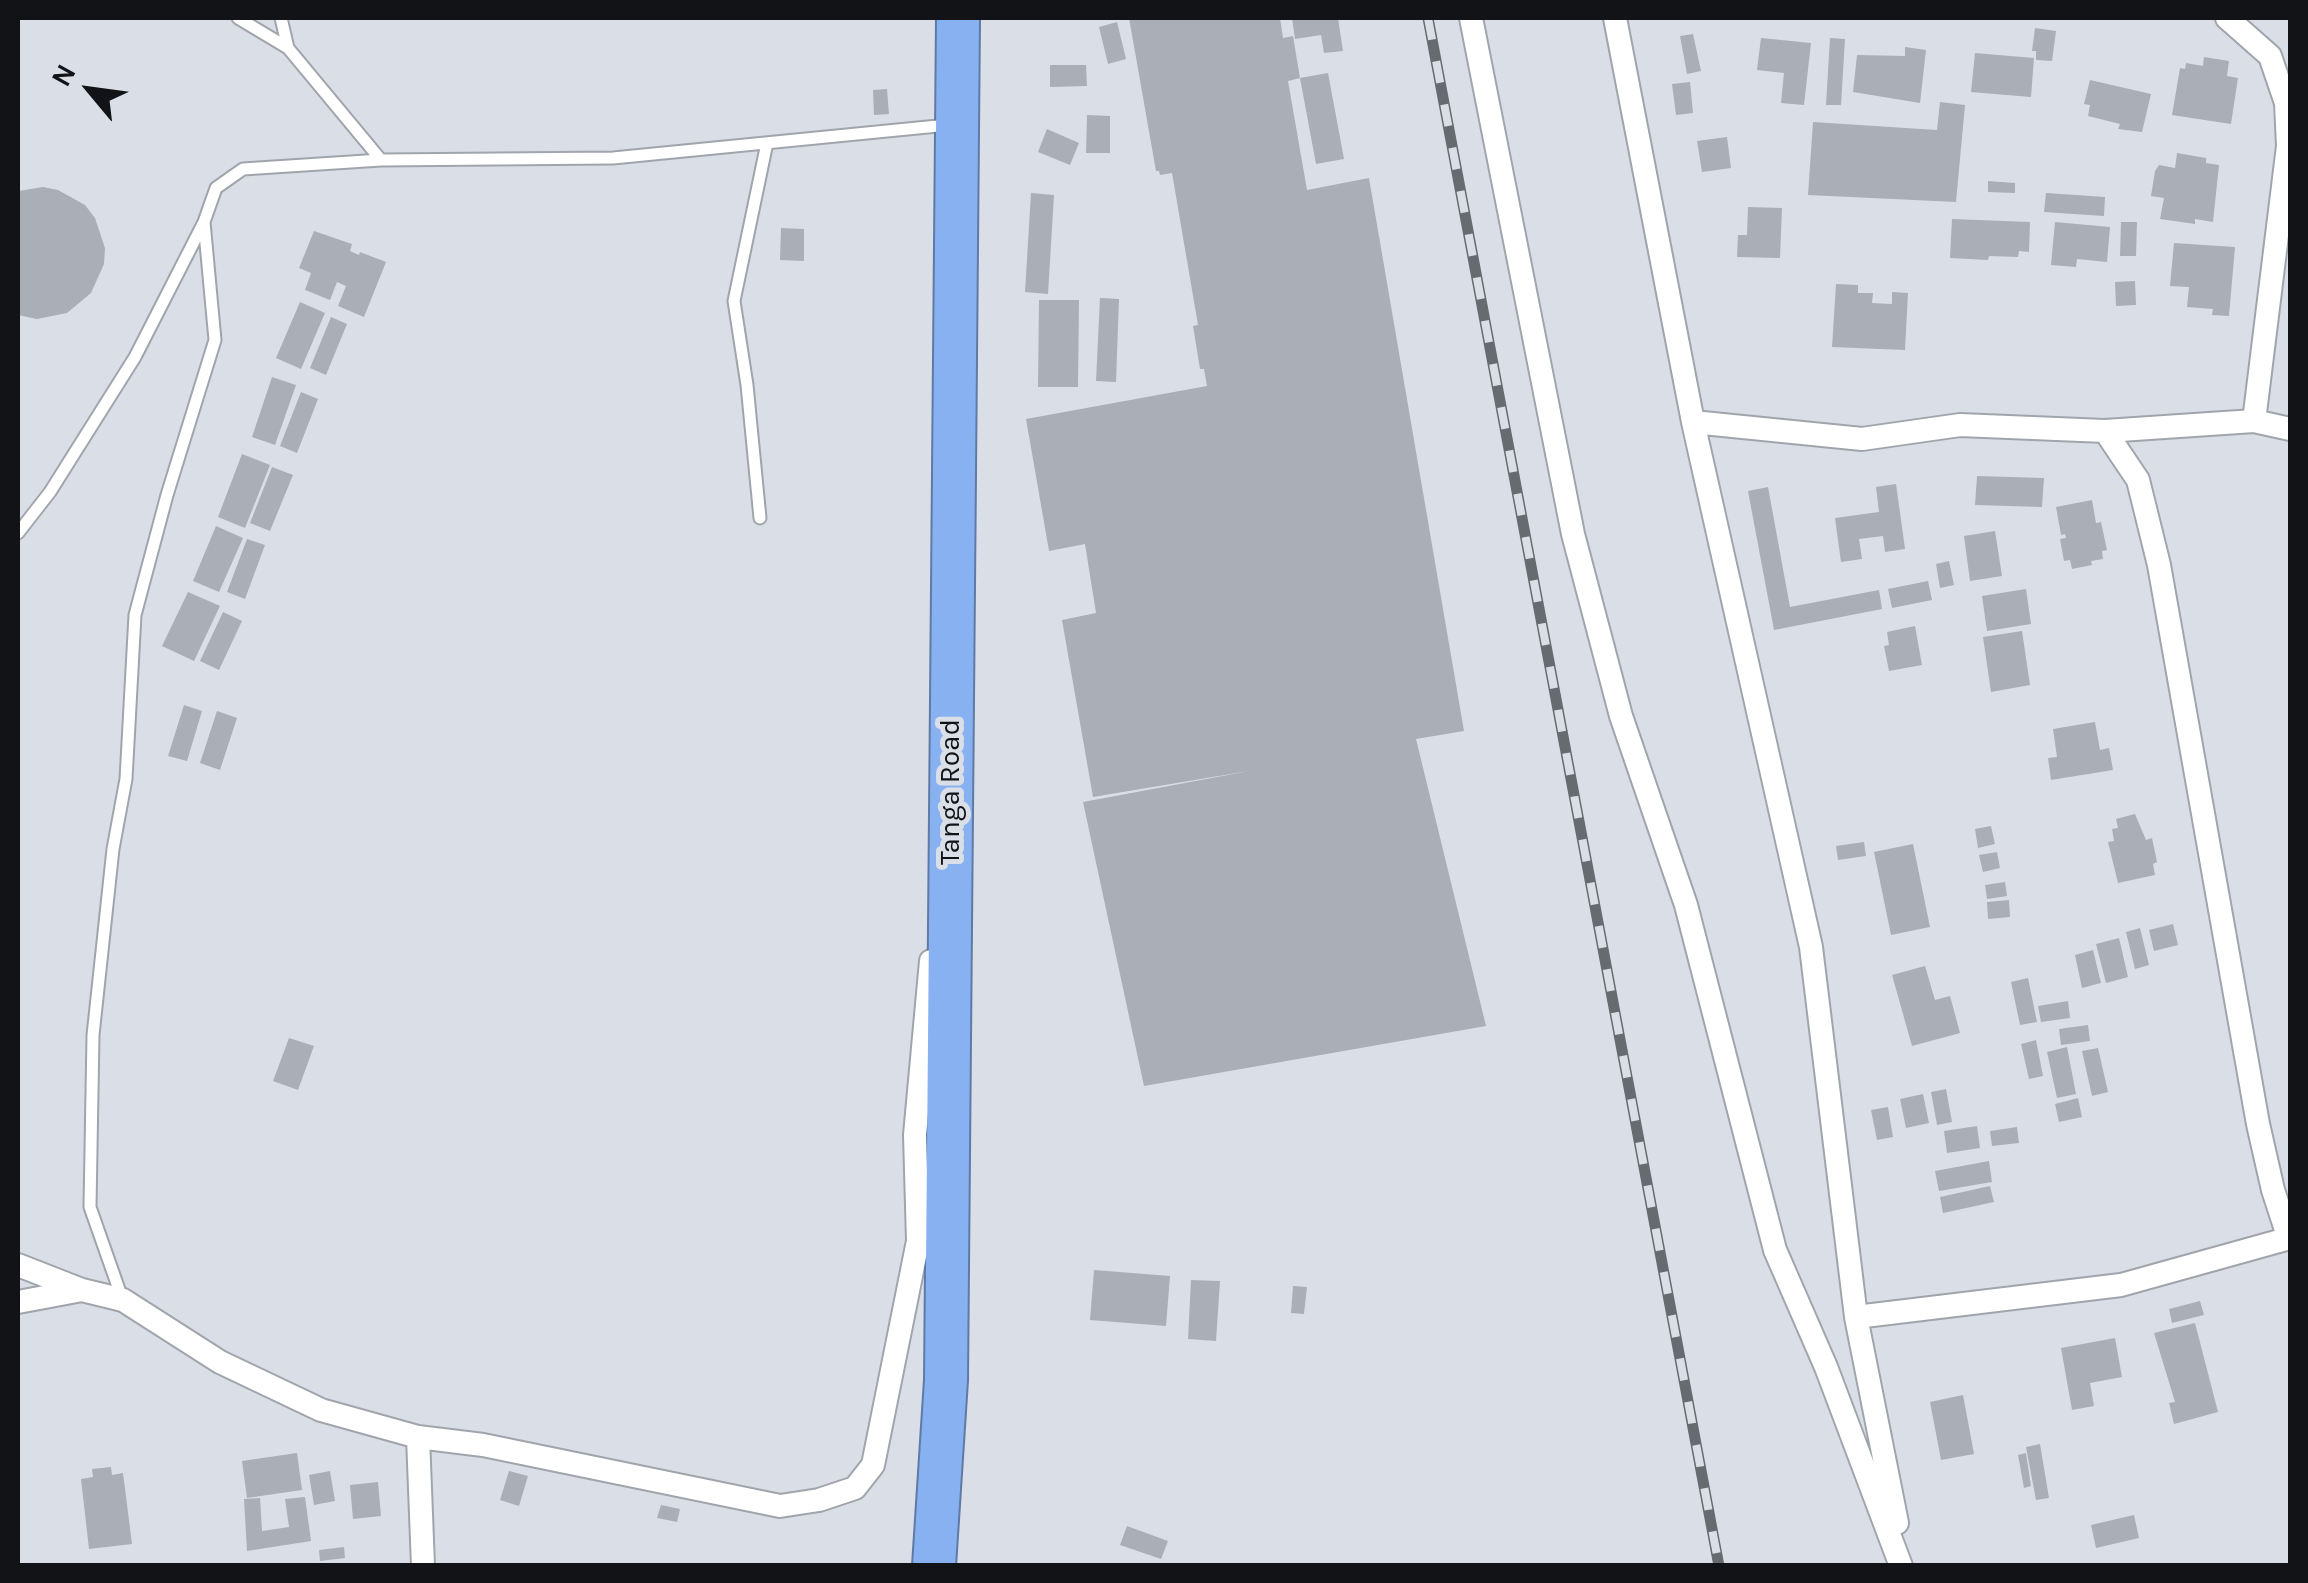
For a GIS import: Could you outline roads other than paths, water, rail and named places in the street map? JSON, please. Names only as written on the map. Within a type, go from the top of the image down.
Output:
[{"type":"highway","name":"Tanga Road","points":[[934,1566],[946,1380],[958,18]]},
{"type":"street","points":[[1471,18],[1572,534],[1621,716],[1686,905],[1775,1250],[1826,1366],[1904,1566]]},
{"type":"street","points":[[1615,18],[1693,422],[1811,948],[1856,1316],[1904,1566]]},
{"type":"street","points":[[2227,18],[2270,56],[2287,117],[2288,146],[2254,421]]},
{"type":"street","points":[[1693,422],[1862,439],[1960,425],[2104,432],[2254,421],[2290,429]]},
{"type":"street","points":[[1856,1316],[2121,1284],[2290,1239],[2273,1190],[2258,1124],[2159,564],[2138,480],[2104,432]]},
{"type":"street","points":[[18,1265],[82,1290],[123,1300],[220,1362],[321,1410],[418,1437],[483,1445],[780,1506],[819,1500],[855,1488],[873,1465],[918,1240],[915,1134],[931,959],[951,849]]},
{"type":"street","points":[[18,1302],[82,1290]]},
{"type":"street","points":[[418,1437],[424,1566]]},
{"type":"lane","points":[[238,18],[288,48],[381,160]]},
{"type":"lane","points":[[281,18],[288,48]]},
{"type":"lane","points":[[18,533],[50,492],[134,357],[204,222],[216,188],[242,169],[381,160],[613,158],[957,124]]},
{"type":"lane","points":[[760,518],[748,385],[734,300],[767,143]]},
{"type":"lane","points":[[123,1300],[90,1207],[93,1034],[113,849],[126,779],[135,615],[167,495],[216,340],[204,222]]},
{"type":"railway","points":[[1428,18],[1719,1566]]}]
